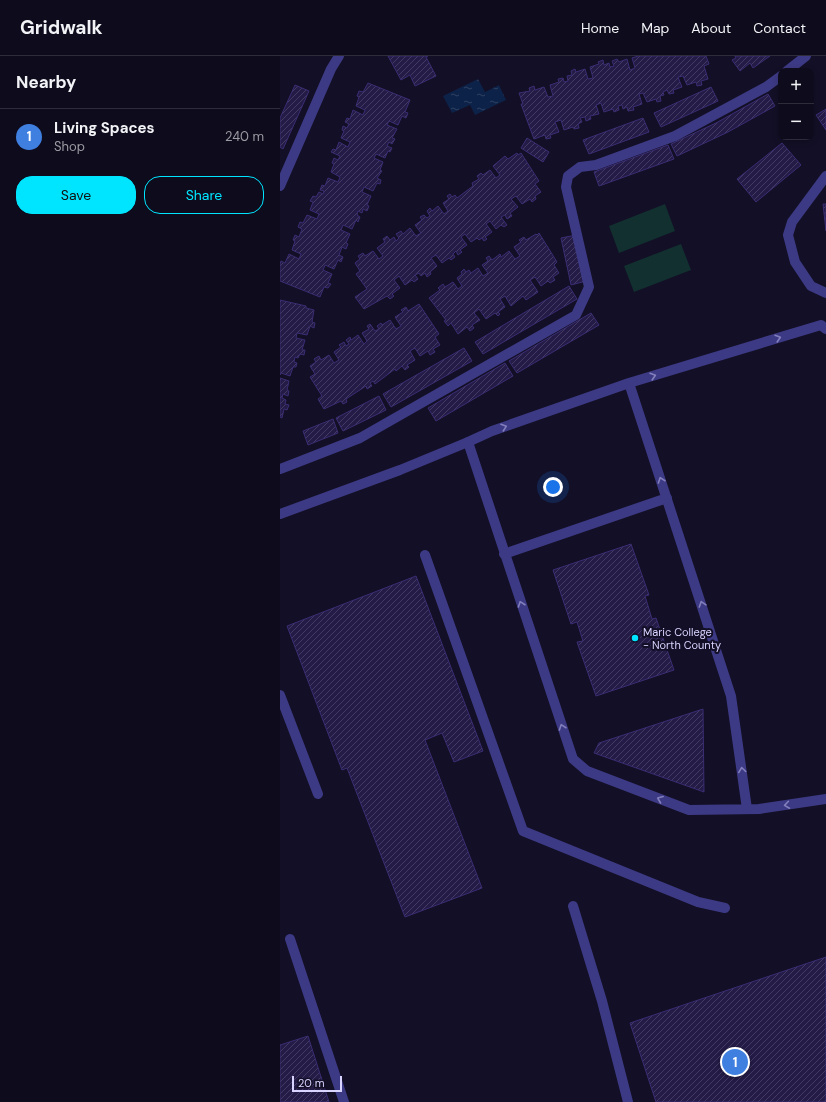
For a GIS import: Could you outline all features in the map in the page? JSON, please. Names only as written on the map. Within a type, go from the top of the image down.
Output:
[{"type":"street","points":[[280,186],[331,69],[339,56]]},
{"type":"street","points":[[791,68],[806,56]]},
{"type":"street","points":[[280,469],[360,438],[576,315],[588,286],[566,186],[568,176],[580,167],[596,165],[675,136],[766,87],[778,78]]},
{"type":"street","points":[[826,176],[792,222],[788,235],[795,262],[811,286],[826,293]]},
{"type":"street","points":[[280,514],[400,470],[492,431],[629,384],[821,325],[826,329]]},
{"type":"street","points":[[629,384],[731,696],[747,809]]},
{"type":"street","points":[[468,442],[573,759],[587,771],[689,810],[747,809],[826,799]]},
{"type":"street","points":[[504,554],[667,498]]},
{"type":"street","points":[[425,555],[523,831],[698,902],[725,908]]},
{"type":"street","points":[[280,695],[318,794]]},
{"type":"street","points":[[573,906],[602,1001],[628,1102]]},
{"type":"street","points":[[290,939],[344,1102]]},
{"type":"green space","points":[[665,204],[675,231],[619,253],[609,226]]},
{"type":"green space","points":[[681,244],[691,270],[634,292],[624,266]]},
{"type":"water","points":[[478,79],[485,92],[499,85],[506,100],[475,115],[470,105],[452,113],[443,96]]},
{"type":"building","points":[[388,56],[428,56],[426,57],[436,76],[415,86],[410,75],[401,80]]},
{"type":"building","points":[[638,56],[706,56],[709,64],[704,66],[708,79],[701,81],[702,85],[697,86],[696,82],[687,85],[683,76],[678,77],[682,87],[673,90],[674,93],[669,94],[667,90],[663,92],[664,95],[660,96],[661,101],[657,102],[656,99],[647,102],[643,93],[639,94],[642,104],[633,107],[634,110],[628,111],[627,107],[623,109],[622,105],[618,106],[619,110],[614,112],[613,109],[604,112],[601,103],[596,105],[599,114],[590,116],[591,119],[586,121],[585,117],[580,118],[582,122],[578,124],[579,128],[574,129],[573,127],[564,130],[561,120],[555,122],[559,132],[550,135],[551,138],[546,139],[545,135],[534,139],[521,104],[523,104],[519,93],[530,91],[529,88],[534,86],[535,90],[544,87],[548,97],[553,96],[550,85],[559,82],[558,79],[563,78],[564,82],[568,81],[567,76],[572,75],[571,71],[575,69],[576,72],[585,69],[588,79],[593,78],[590,67],[599,64],[598,62],[603,60],[604,65],[609,63],[610,67],[614,66],[612,61],[617,59],[619,62],[627,59],[630,70],[635,68],[632,58]]},
{"type":"building","points":[[735,56],[770,56],[753,68],[750,63],[740,71],[732,60],[736,58]]},
{"type":"building","points":[[368,83],[410,100],[405,112],[408,113],[406,118],[402,116],[398,125],[389,121],[387,125],[397,129],[392,138],[395,139],[392,144],[389,142],[387,146],[392,148],[390,152],[388,151],[385,158],[376,154],[374,158],[383,162],[380,170],[382,171],[377,178],[381,180],[380,184],[377,183],[373,191],[364,187],[362,192],[371,196],[367,205],[369,206],[367,211],[363,209],[362,213],[358,211],[357,215],[360,217],[358,222],[356,220],[352,229],[343,225],[341,230],[350,234],[346,243],[348,244],[346,249],[342,247],[339,255],[343,257],[341,262],[338,260],[334,269],[325,265],[323,270],[332,274],[328,283],[331,284],[328,288],[324,287],[320,297],[280,281],[280,264],[281,261],[285,263],[289,254],[299,259],[301,254],[292,250],[295,235],[299,237],[302,229],[298,227],[300,222],[303,223],[307,215],[317,219],[319,214],[310,210],[313,202],[310,201],[313,196],[316,197],[319,192],[323,194],[324,191],[320,190],[322,185],[325,186],[328,178],[338,182],[340,177],[331,172],[334,164],[332,163],[334,158],[338,160],[340,156],[331,152],[333,149],[336,150],[339,142],[348,147],[350,142],[341,138],[344,131],[342,130],[343,126],[347,128],[349,124],[345,122],[347,118],[350,119],[353,110],[363,115],[365,110],[356,106],[359,97],[357,96],[359,91],[363,92]]},
{"type":"building","points":[[295,85],[309,91],[283,149],[280,147],[280,118]]},
{"type":"building","points":[[711,87],[718,101],[661,127],[654,113]]},
{"type":"building","points":[[768,94],[775,106],[728,132],[677,156],[671,144],[716,123]]},
{"type":"building","points":[[826,109],[826,130],[816,115]]},
{"type":"building","points":[[643,118],[649,132],[589,154],[583,140]]},
{"type":"building","points":[[527,138],[549,152],[543,162],[521,148]]},
{"type":"building","points":[[782,143],[801,165],[756,202],[737,179]]},
{"type":"building","points":[[668,145],[674,159],[599,186],[594,172]]},
{"type":"building","points":[[517,153],[518,155],[521,153],[539,181],[535,184],[541,192],[535,196],[536,199],[532,202],[530,199],[522,204],[516,196],[511,199],[518,207],[510,213],[512,216],[507,219],[505,215],[501,217],[507,225],[504,227],[501,225],[496,229],[490,221],[486,224],[492,232],[485,237],[487,239],[484,241],[482,238],[479,240],[477,238],[471,242],[465,234],[461,237],[467,245],[460,250],[462,252],[458,255],[456,251],[453,254],[455,257],[451,260],[449,258],[442,263],[436,255],[431,258],[437,266],[427,277],[425,273],[421,276],[419,273],[415,275],[418,279],[414,282],[412,280],[405,285],[399,276],[394,280],[400,288],[392,294],[394,296],[390,299],[387,296],[364,309],[355,297],[367,289],[356,274],[360,271],[355,263],[360,259],[358,256],[363,253],[365,256],[373,251],[379,259],[383,256],[377,248],[385,242],[383,239],[387,236],[390,240],[394,237],[396,241],[399,238],[396,234],[401,231],[403,234],[410,228],[416,236],[421,233],[415,225],[422,220],[420,217],[424,215],[427,218],[430,216],[427,211],[430,208],[432,211],[438,206],[444,214],[448,211],[443,203],[449,199],[447,196],[450,194],[452,197],[455,195],[457,198],[473,186],[472,183],[479,179],[477,176],[481,173],[483,175],[490,170],[496,178],[500,175],[493,166],[505,156],[508,159]]},
{"type":"building","points":[[823,204],[826,204],[826,231]]},
{"type":"building","points":[[539,233],[557,262],[554,265],[559,273],[553,277],[555,280],[550,283],[548,281],[541,286],[535,277],[530,280],[538,292],[526,300],[523,296],[511,306],[505,296],[500,299],[505,307],[498,312],[500,314],[498,316],[495,313],[486,319],[479,309],[474,313],[480,320],[472,325],[474,328],[470,331],[467,327],[458,334],[451,323],[448,326],[444,321],[446,320],[429,298],[440,290],[438,288],[443,284],[445,287],[453,282],[458,289],[462,286],[457,278],[462,274],[461,272],[464,269],[466,272],[469,270],[471,273],[478,268],[483,276],[488,273],[482,265],[488,261],[486,258],[489,256],[492,260],[500,254],[501,257],[509,251],[515,259],[520,256],[514,247],[521,242],[519,240],[524,237],[526,240]]},
{"type":"building","points":[[576,235],[586,281],[571,285],[561,238]]},
{"type":"building","points":[[569,286],[577,299],[483,354],[475,342]]},
{"type":"building","points":[[280,300],[306,306],[306,308],[314,310],[312,322],[315,323],[314,328],[310,326],[307,335],[297,333],[296,338],[305,340],[302,350],[305,350],[304,355],[300,354],[298,358],[295,357],[294,362],[297,363],[296,367],[293,367],[290,376],[281,373],[280,375]]},
{"type":"building","points":[[419,304],[439,334],[435,337],[440,345],[433,349],[435,352],[430,355],[428,351],[420,356],[415,348],[410,351],[415,360],[407,365],[409,367],[405,370],[402,366],[396,371],[395,369],[375,384],[373,381],[370,383],[372,386],[367,389],[366,386],[346,399],[347,402],[343,404],[341,401],[324,409],[318,399],[322,396],[310,377],[315,374],[310,366],[316,362],[314,359],[319,356],[321,360],[329,355],[334,363],[339,360],[334,352],[341,347],[339,345],[344,342],[346,346],[349,344],[346,340],[350,337],[351,340],[358,335],[364,344],[367,341],[362,333],[369,329],[367,326],[370,324],[375,331],[379,329],[377,326],[381,323],[382,325],[390,320],[396,329],[401,326],[395,317],[403,312],[401,310],[406,307],[408,311]]},
{"type":"building","points":[[591,313],[599,325],[517,373],[509,361]]},
{"type":"building","points":[[464,348],[472,361],[391,407],[383,394]]},
{"type":"building","points":[[505,363],[513,376],[436,421],[428,408]]},
{"type":"building","points":[[280,378],[289,381],[287,390],[289,391],[288,396],[283,394],[282,398],[286,400],[285,404],[289,405],[287,410],[284,409],[282,418],[280,417]]},
{"type":"building","points":[[379,396],[386,410],[343,431],[336,418]]},
{"type":"building","points":[[333,419],[338,433],[308,445],[303,431]]},
{"type":"building","points":[[631,544],[649,595],[645,596],[652,619],[656,618],[674,670],[596,696],[577,642],[583,641],[577,622],[571,624],[553,570]]},
{"type":"building","points":[[416,576],[483,751],[454,762],[442,733],[425,740],[482,888],[405,917],[347,768],[342,770],[287,626]]},
{"type":"building","points":[[703,709],[704,792],[594,753],[599,743]]},
{"type":"building","points":[[826,957],[826,1102],[656,1102],[630,1023]]},
{"type":"building","points":[[308,1036],[329,1102],[280,1102],[280,1045]]},
{"type":"place","name":"Maric College - North County","points":[[635,638]]},
{"type":"place","name":"Living Spaces","points":[[735,1062]]}]
